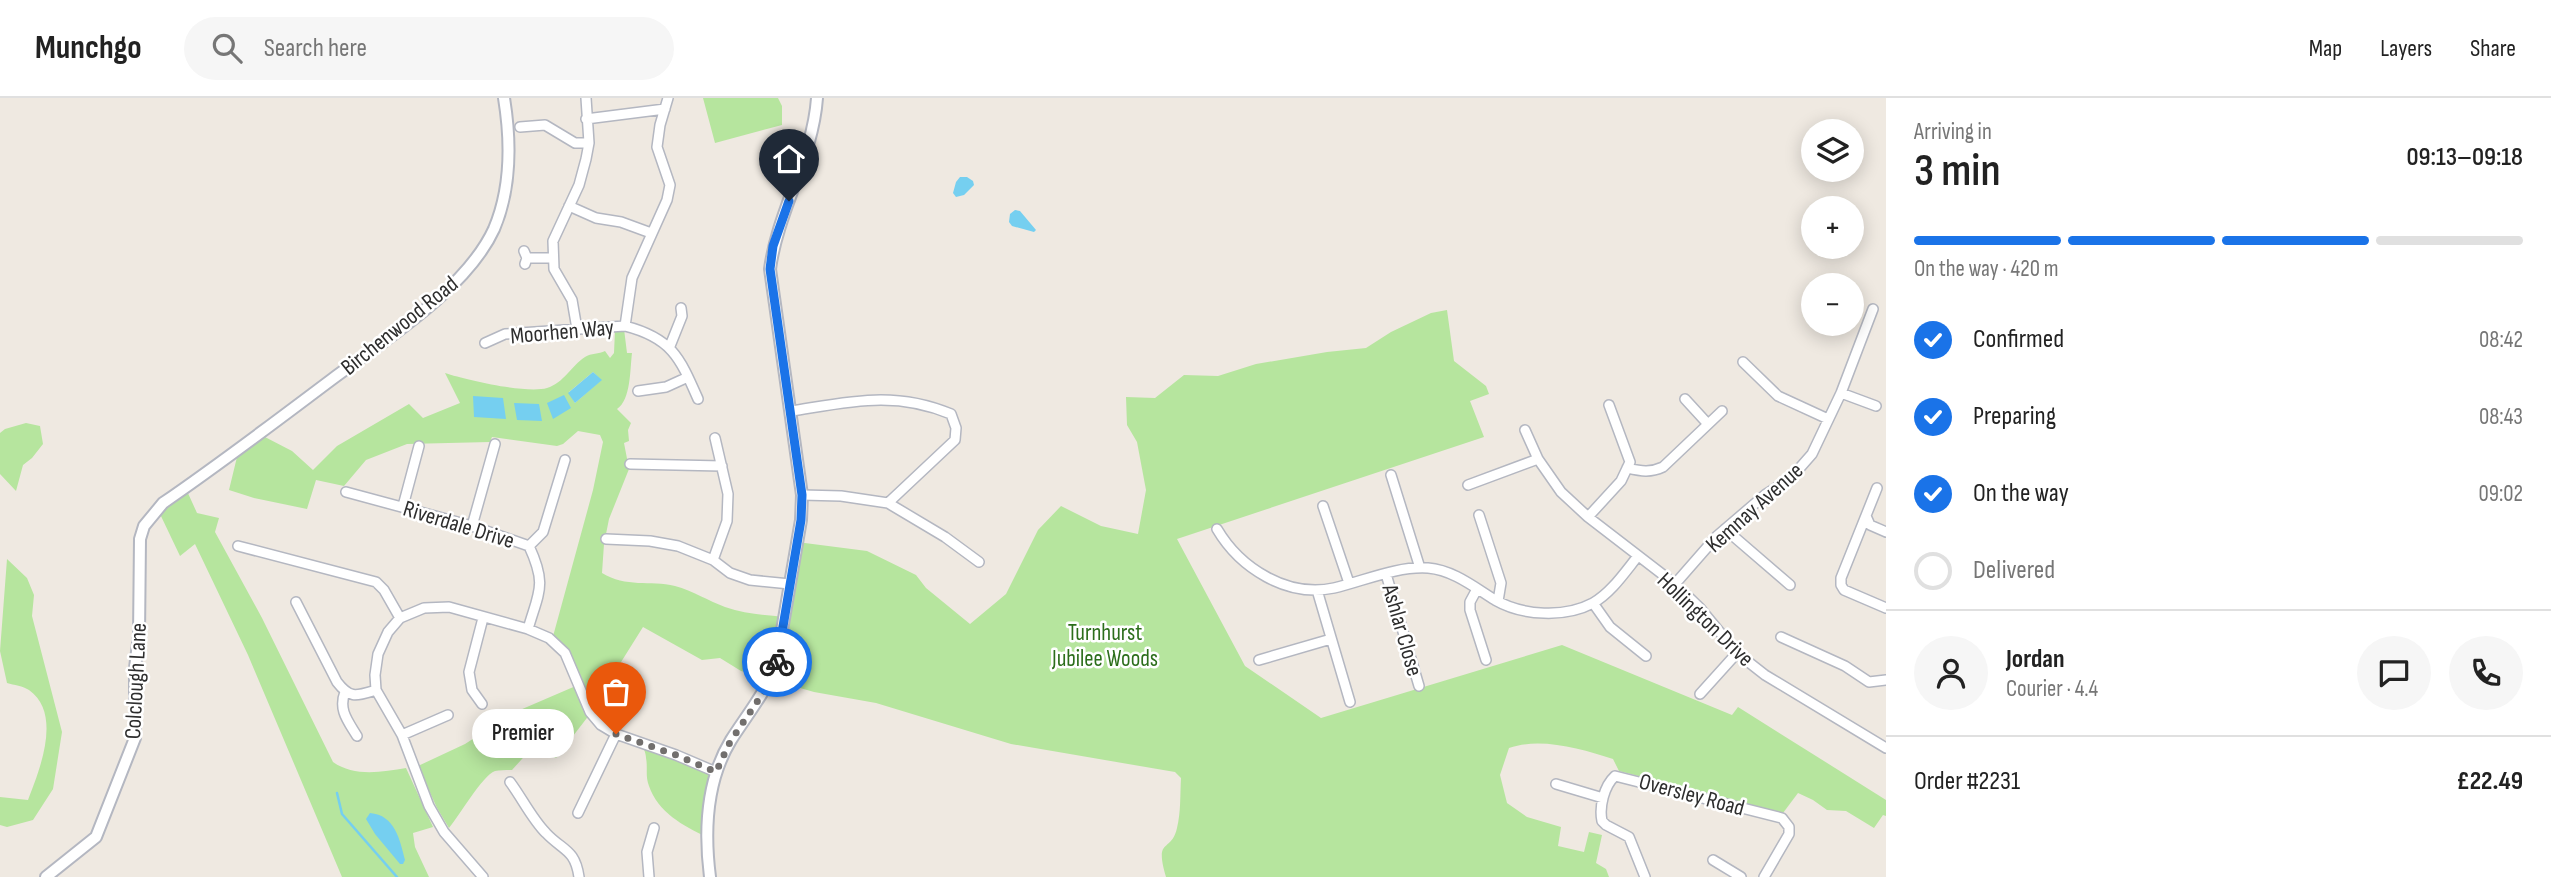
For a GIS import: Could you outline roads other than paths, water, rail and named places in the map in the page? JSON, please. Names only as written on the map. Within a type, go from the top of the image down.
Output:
[{"type":"street","name":"Birchenwood Road","points":[[163,503],[427,309],[467,270],[494,229],[506,188],[508,135],[504,98]]},
{"type":"street","points":[[577,329],[572,300],[555,274],[553,241],[579,185],[589,143],[586,98]]},
{"type":"street","points":[[668,98],[657,147],[670,186],[667,200],[632,278],[625,326],[637,329],[670,346],[698,399]]},
{"type":"street","points":[[710,877],[707,830],[716,772],[730,742],[767,687],[776,665],[801,520],[802,495],[770,269],[773,246],[804,156],[817,98]]},
{"type":"street","points":[[586,119],[664,109]]},
{"type":"street","points":[[520,127],[545,125],[575,143],[589,143]]},
{"type":"street","points":[[569,206],[596,218],[621,222],[651,233]]},
{"type":"street","points":[[525,258],[553,258]]},
{"type":"street","name":"Kemnay Avenue","points":[[1675,584],[1725,528],[1766,494],[1790,479],[1812,454],[1841,393],[1873,309]]},
{"type":"street","points":[[670,346],[685,313]]},
{"type":"street","name":"Moorhen Way","points":[[485,343],[497,333],[625,326]]},
{"type":"street","points":[[1743,362],[1754,367],[1778,396],[1828,419]]},
{"type":"street","points":[[638,391],[666,387],[688,377]]},
{"type":"street","points":[[1841,393],[1877,406]]},
{"type":"street","points":[[1681,397],[1707,423]]},
{"type":"street","points":[[791,411],[872,399],[926,404],[951,414],[956,428],[955,440],[888,503]]},
{"type":"street","points":[[1588,517],[1621,481],[1630,462],[1629,454],[1607,410]]},
{"type":"street","points":[[1628,468],[1644,472],[1663,467],[1722,411]]},
{"type":"street","name":"Hollington Drive","points":[[1525,430],[1538,459],[1562,492],[1588,517],[1675,584],[1700,608],[1737,653],[1765,675],[1886,748]]},
{"type":"street","points":[[713,560],[727,521],[728,494],[715,438]]},
{"type":"street","points":[[472,526],[495,444]]},
{"type":"street","points":[[402,506],[419,446]]},
{"type":"street","points":[[1468,485],[1538,459]]},
{"type":"street","points":[[529,546],[543,531],[565,460]]},
{"type":"street","points":[[630,464],[722,466]]},
{"type":"street","points":[[1391,475],[1420,568]]},
{"type":"street","points":[[1877,488],[1840,585],[1844,590],[1886,608]]},
{"type":"street","name":"Riverdale Drive","points":[[346,492],[472,526],[529,546],[540,569],[541,585],[528,629]]},
{"type":"street","points":[[802,495],[841,496],[888,503],[945,537],[979,562]]},
{"type":"street","name":"Colclough Lane","points":[[46,877],[96,837],[135,738],[140,539],[144,526],[163,503]]},
{"type":"street","points":[[1321,512],[1349,583]]},
{"type":"street","points":[[1479,516],[1486,528],[1500,583],[1498,601]]},
{"type":"street","points":[[1866,516],[1870,525],[1886,532]]},
{"type":"street","points":[[1725,528],[1783,584]]},
{"type":"street","points":[[1217,529],[1234,553],[1264,576],[1279,583],[1317,590],[1420,568],[1447,572],[1498,601],[1539,613],[1566,611],[1593,603],[1609,590],[1637,556]]},
{"type":"street","points":[[606,539],[650,541],[678,546],[713,560],[730,573],[750,580],[790,584]]},
{"type":"street","points":[[237,545],[376,582],[400,618]]},
{"type":"street","name":"Ashlar Close","points":[[1386,574],[1419,686]]},
{"type":"street","points":[[1477,589],[1470,602],[1470,610],[1486,645],[1486,660]]},
{"type":"street","points":[[1317,590],[1350,702]]},
{"type":"street","points":[[296,602],[337,682],[345,692],[355,695],[376,690]]},
{"type":"street","points":[[1593,603],[1611,626],[1646,656]]},
{"type":"street","points":[[483,877],[444,832],[429,806],[402,735],[376,690],[377,654],[388,632],[400,618],[424,608],[449,607],[528,629],[549,638],[561,648],[572,666],[590,712],[601,725],[616,734],[716,772]]},
{"type":"street","points":[[482,704],[472,690],[469,672],[483,618]]},
{"type":"street","points":[[1781,637],[1845,666],[1869,682],[1886,680]]},
{"type":"street","points":[[1259,660],[1270,652],[1331,639]]},
{"type":"street","points":[[1700,694],[1737,653]]},
{"type":"street","points":[[345,692],[342,700],[344,715],[357,736]]},
{"type":"street","points":[[402,735],[448,715]]},
{"type":"street","points":[[578,813],[616,734]]},
{"type":"street","name":"Oversley Road","points":[[1645,877],[1629,837],[1602,821],[1604,798],[1611,779],[1618,775],[1782,818],[1789,827],[1789,834],[1764,877]]},
{"type":"street","points":[[510,782],[547,834],[569,850],[579,877]]},
{"type":"street","points":[[1556,785],[1604,798]]},
{"type":"street","points":[[649,877],[647,852],[654,841],[654,828]]},
{"type":"street","points":[[1713,860],[1741,877]]},
{"type":"water","points":[[960,177],[967,177],[974,185],[964,195],[956,197],[953,193]]},
{"type":"water","points":[[1015,210],[1020,211],[1036,230],[1034,232],[1012,226],[1009,222],[1010,214]]},
{"type":"water","points":[[593,372],[602,380],[575,403],[568,393]]},
{"type":"water","points":[[564,395],[571,408],[553,419],[547,403]]},
{"type":"water","points":[[473,396],[503,398],[506,419],[474,417]]},
{"type":"water","points":[[514,403],[539,404],[542,421],[517,420]]},
{"type":"water","points":[[370,813],[391,823],[401,844],[405,860],[403,864],[400,864],[375,834],[366,819]]},
{"type":"waterway","points":[[337,793],[342,814],[397,877]]},
{"type":"place","name":"Premier","points":[[616,734]]},
{"type":"park label","name":"Turnhurst Jubilee Woods","points":[[1105,645]]}]
